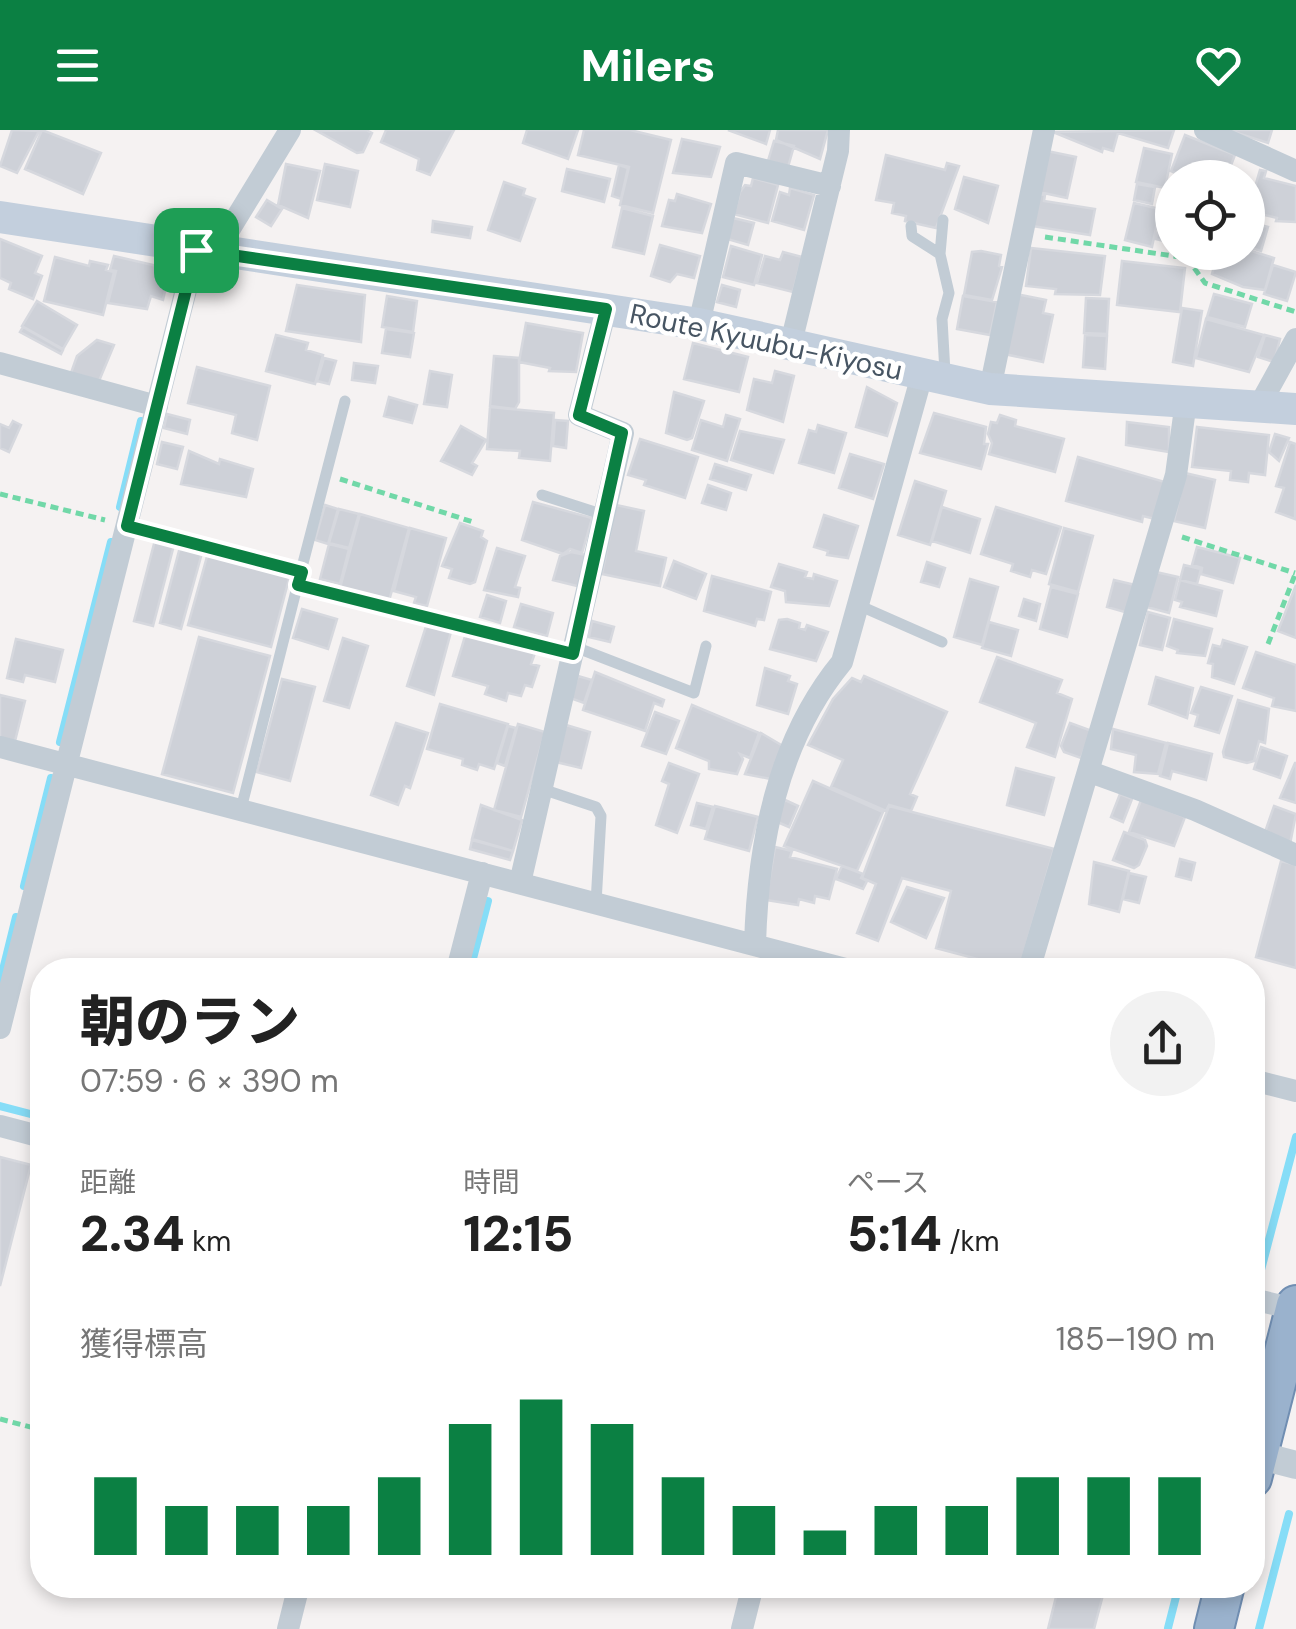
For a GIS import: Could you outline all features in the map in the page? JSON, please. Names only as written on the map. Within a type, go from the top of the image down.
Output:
[{"type":"highway","points":[[1265,1420],[1295,1307]]},
{"type":"highway","points":[[1214,1629],[1222,1598]]},
{"type":"main road","name":"Route Kyuubu-Kiyosu","points":[[0,217],[205,252],[700,324],[990,389],[1296,409]]},
{"type":"street","points":[[0,1028],[157,406],[205,252],[290,130]]},
{"type":"street","points":[[791,343],[830,186],[839,130]]},
{"type":"street","points":[[990,389],[1044,130]]},
{"type":"street","points":[[1206,130],[1296,171]]},
{"type":"street","points":[[700,324],[736,163],[830,186]]},
{"type":"street","points":[[520,883],[622,433],[579,415],[606,309]]},
{"type":"street","points":[[1260,406],[1296,339]]},
{"type":"street","points":[[0,363],[157,406]]},
{"type":"street","points":[[756,944],[757,875],[767,816],[819,690],[842,662],[934,378]]},
{"type":"street","points":[[1033,958],[1176,475],[1186,400]]},
{"type":"street","points":[[0,747],[806,958]]},
{"type":"street","points":[[1090,772],[1296,855]]},
{"type":"street","points":[[460,958],[482,873]]},
{"type":"street","points":[[1265,1084],[1296,1092]]},
{"type":"street","points":[[0,1126],[30,1134]]},
{"type":"street","points":[[1265,1301],[1295,1307]]},
{"type":"street","points":[[1265,1463],[1296,1465]]},
{"type":"street","points":[[288,1629],[296,1598]]},
{"type":"street","points":[[742,1629],[750,1598]]},
{"type":"lane","points":[[934,378],[949,293],[940,254],[943,220]]},
{"type":"lane","points":[[911,226],[912,236],[940,254]]},
{"type":"lane","points":[[241,809],[345,402]]},
{"type":"lane","points":[[542,495],[606,515]]},
{"type":"lane","points":[[127,526],[302,572]]},
{"type":"lane","points":[[298,585],[574,650],[694,694],[706,646]]},
{"type":"lane","points":[[858,605],[942,642]]},
{"type":"lane","points":[[539,788],[596,808],[601,816],[596,902]]},
{"type":"path","points":[[1022,234],[1187,258],[1204,284],[1296,312]]},
{"type":"path","points":[[326,476],[476,522]]},
{"type":"path","points":[[0,494],[127,526]]},
{"type":"path","points":[[1160,531],[1296,572],[1268,644]]},
{"type":"path","points":[[0,1419],[30,1427]]},
{"type":"building","points":[[12,130],[39,131],[17,173],[0,166]]},
{"type":"building","points":[[42,130],[101,153],[83,194],[25,169]]},
{"type":"building","points":[[386,130],[454,130],[430,175],[417,170],[419,159],[381,142]]},
{"type":"building","points":[[527,130],[578,130],[568,159],[523,143]]},
{"type":"building","points":[[584,130],[630,130],[671,140],[653,213],[620,205],[629,167],[578,155]]},
{"type":"building","points":[[728,130],[770,130],[766,144]]},
{"type":"building","points":[[778,130],[828,130],[820,159],[776,140]]},
{"type":"building","points":[[1174,130],[1168,148],[1118,133],[1113,151],[1103,148],[1102,152],[1053,132]]},
{"type":"building","points":[[1228,130],[1272,130],[1268,143]]},
{"type":"building","points":[[317,131],[372,133],[363,152],[357,153]]},
{"type":"building","points":[[1185,135],[1235,155],[1233,160],[1175,160]]},
{"type":"building","points":[[682,139],[720,147],[711,177],[673,173]]},
{"type":"building","points":[[774,141],[794,146],[788,167],[768,161]]},
{"type":"building","points":[[1144,148],[1172,154],[1171,160],[1155,160],[1155,186],[1136,182]]},
{"type":"building","points":[[1047,151],[1076,157],[1067,198],[1039,192]]},
{"type":"building","points":[[886,155],[945,170],[947,163],[959,166],[936,228],[905,221],[906,216],[892,213],[894,203],[876,200]]},
{"type":"building","points":[[286,164],[320,171],[308,218],[278,205]]},
{"type":"building","points":[[325,164],[358,171],[350,207],[317,200]]},
{"type":"building","points":[[619,165],[628,168],[621,199],[612,196]]},
{"type":"building","points":[[567,169],[610,179],[604,202],[562,191]]},
{"type":"building","points":[[964,177],[998,186],[988,223],[955,209]]},
{"type":"building","points":[[753,178],[778,185],[768,223],[734,214],[740,192],[745,185],[751,186]]},
{"type":"building","points":[[1265,178],[1296,186],[1296,222],[1276,221],[1277,218],[1265,215]]},
{"type":"building","points":[[504,182],[525,189],[523,195],[535,199],[520,241],[488,230]]},
{"type":"building","points":[[1137,184],[1155,187],[1152,204],[1134,200]]},
{"type":"building","points":[[790,188],[814,195],[804,230],[772,221],[780,192],[789,195]]},
{"type":"building","points":[[677,194],[711,204],[702,233],[662,226],[669,200],[675,201]]},
{"type":"building","points":[[1037,194],[1045,195],[1044,201],[1095,209],[1090,235],[1032,226]]},
{"type":"building","points":[[267,200],[282,209],[271,226],[256,217]]},
{"type":"building","points":[[1134,203],[1155,208],[1152,247],[1125,240]]},
{"type":"building","points":[[622,208],[653,216],[644,254],[613,247]]},
{"type":"building","points":[[733,218],[754,223],[748,245],[727,239]]},
{"type":"building","points":[[433,221],[472,227],[470,238],[432,232]]},
{"type":"building","points":[[0,239],[42,256],[35,273],[42,276],[33,299],[9,289],[11,283],[0,278]]},
{"type":"building","points":[[660,245],[700,256],[694,278],[677,274],[670,282],[651,276]]},
{"type":"building","points":[[731,246],[762,255],[754,285],[723,277]]},
{"type":"building","points":[[1031,248],[1105,256],[1100,295],[1055,294],[1056,289],[1026,286]]},
{"type":"building","points":[[783,252],[802,257],[793,292],[757,283],[765,256],[780,260]]},
{"type":"building","points":[[972,252],[1001,255],[1002,267],[992,300],[964,295]]},
{"type":"building","points":[[1265,255],[1274,258],[1265,290],[1243,287],[1212,274],[1213,270],[1265,270]]},
{"type":"building","points":[[114,256],[170,269],[163,300],[151,296],[147,309],[108,303],[116,271],[110,270]]},
{"type":"building","points":[[55,257],[89,266],[90,261],[108,265],[106,270],[114,272],[103,315],[44,301]]},
{"type":"building","points":[[1122,261],[1155,265],[1155,270],[1185,270],[1180,312],[1117,305]]},
{"type":"building","points":[[1273,265],[1296,272],[1287,301],[1264,294]]},
{"type":"building","points":[[297,285],[365,295],[361,342],[286,331]]},
{"type":"building","points":[[722,285],[740,290],[736,307],[717,302]]},
{"type":"building","points":[[1016,294],[1046,300],[1043,313],[1053,315],[1043,362],[1004,354]]},
{"type":"building","points":[[1214,294],[1252,304],[1245,327],[1207,317]]},
{"type":"building","points":[[387,296],[417,301],[413,332],[382,327]]},
{"type":"building","points":[[963,296],[997,302],[990,335],[957,329]]},
{"type":"building","points":[[1086,298],[1109,299],[1107,334],[1084,333]]},
{"type":"building","points":[[37,301],[77,325],[63,349],[22,326]]},
{"type":"building","points":[[1182,308],[1202,311],[1193,366],[1173,362]]},
{"type":"building","points":[[1206,319],[1264,335],[1249,372],[1196,358]]},
{"type":"building","points":[[526,323],[583,333],[576,372],[549,371],[550,368],[519,362]]},
{"type":"building","points":[[23,327],[63,350],[61,354],[20,332]]},
{"type":"building","points":[[386,329],[414,333],[410,357],[382,353]]},
{"type":"building","points":[[276,335],[308,343],[306,350],[323,355],[315,384],[266,371]]},
{"type":"building","points":[[1085,335],[1107,336],[1105,369],[1083,367]]},
{"type":"building","points":[[1265,335],[1280,339],[1274,362],[1258,357]]},
{"type":"building","points":[[97,340],[114,345],[99,381],[71,373],[77,356]]},
{"type":"building","points":[[693,343],[748,357],[739,392],[684,379]]},
{"type":"building","points":[[494,356],[519,358],[519,402],[515,409],[490,406]]},
{"type":"building","points":[[324,358],[336,361],[329,384],[317,381]]},
{"type":"building","points":[[354,363],[378,366],[375,383],[352,380]]},
{"type":"building","points":[[197,367],[270,386],[257,440],[232,433],[236,415],[188,403]]},
{"type":"building","points":[[430,371],[452,375],[447,407],[424,404]]},
{"type":"building","points":[[775,371],[794,376],[783,422],[747,410],[754,379],[772,383]]},
{"type":"building","points":[[867,387],[897,403],[887,436],[856,427]]},
{"type":"building","points":[[674,392],[704,401],[692,438],[687,440],[666,433]]},
{"type":"building","points":[[389,397],[417,405],[412,423],[384,416]]},
{"type":"building","points":[[490,407],[554,413],[550,461],[519,458],[520,451],[487,449]]},
{"type":"building","points":[[934,413],[986,427],[984,444],[988,444],[981,469],[920,453]]},
{"type":"building","points":[[167,414],[190,420],[187,434],[164,428]]},
{"type":"building","points":[[726,415],[740,419],[727,461],[692,450],[701,420],[723,427]]},
{"type":"building","points":[[1000,415],[1016,420],[1015,426],[1064,439],[1055,472],[989,454],[991,422],[997,423]]},
{"type":"building","points":[[555,420],[568,421],[566,448],[553,446]]},
{"type":"building","points":[[13,421],[21,425],[9,452],[0,448],[0,424],[9,428]]},
{"type":"building","points":[[1127,422],[1169,427],[1169,452],[1126,445]]},
{"type":"building","points":[[818,425],[846,433],[834,473],[799,463],[809,430],[816,432]]},
{"type":"building","points":[[461,426],[486,440],[472,463],[477,466],[472,475],[441,461]]},
{"type":"building","points":[[1197,427],[1269,435],[1265,475],[1249,473],[1248,482],[1230,480],[1231,471],[1192,467]]},
{"type":"building","points":[[740,431],[784,440],[773,473],[731,460]]},
{"type":"building","points":[[1275,434],[1289,438],[1279,461],[1269,452]]},
{"type":"building","points":[[640,439],[698,457],[685,498],[644,485],[646,480],[628,475]]},
{"type":"building","points":[[162,442],[183,447],[177,469],[157,464]]},
{"type":"building","points":[[1290,442],[1296,444],[1295,519],[1276,512],[1284,488],[1276,486]]},
{"type":"building","points":[[189,451],[219,464],[220,459],[253,469],[246,497],[181,484]]},
{"type":"building","points":[[850,454],[884,464],[873,499],[839,488]]},
{"type":"building","points":[[1078,457],[1165,482],[1155,519],[1143,516],[1142,522],[1066,501]]},
{"type":"building","points":[[715,464],[751,475],[746,490],[710,479]]},
{"type":"building","points":[[1185,473],[1215,480],[1205,528],[1174,521]]},
{"type":"building","points":[[915,481],[946,491],[930,545],[898,535]]},
{"type":"building","points":[[708,485],[731,493],[726,510],[702,503]]},
{"type":"building","points":[[533,502],[592,518],[582,553],[570,549],[563,554],[522,540]]},
{"type":"building","points":[[325,505],[338,509],[328,544],[315,540]]},
{"type":"building","points":[[616,505],[644,511],[636,551],[666,558],[660,586],[602,574]]},
{"type":"building","points":[[942,507],[980,519],[970,553],[932,541]]},
{"type":"building","points":[[996,507],[1061,527],[1046,574],[1032,570],[1030,577],[1011,571],[1013,564],[981,554]]},
{"type":"building","points":[[339,509],[359,514],[349,548],[329,543]]},
{"type":"building","points":[[360,514],[409,528],[389,601],[340,588]]},
{"type":"building","points":[[824,515],[858,526],[848,558],[827,555],[828,551],[814,547]]},
{"type":"building","points":[[460,523],[483,531],[481,537],[487,541],[475,582],[470,584],[449,578],[452,569],[442,566]]},
{"type":"building","points":[[410,528],[446,538],[427,606],[414,603],[416,597],[394,591]]},
{"type":"building","points":[[1064,528],[1093,536],[1078,592],[1049,584]]},
{"type":"building","points":[[155,540],[174,545],[153,626],[134,621]]},
{"type":"building","points":[[329,544],[349,549],[340,584],[320,579]]},
{"type":"building","points":[[180,547],[202,553],[181,629],[160,623]]},
{"type":"building","points":[[1197,547],[1240,558],[1233,583],[1201,574],[1202,568],[1192,565]]},
{"type":"building","points":[[497,548],[525,556],[515,587],[520,588],[518,597],[484,590]]},
{"type":"building","points":[[571,552],[586,555],[581,587],[553,580],[560,556]]},
{"type":"building","points":[[208,553],[290,575],[271,647],[188,625]]},
{"type":"building","points":[[674,561],[706,574],[696,599],[664,587]]},
{"type":"building","points":[[927,562],[945,568],[939,587],[921,582]]},
{"type":"building","points":[[779,564],[807,572],[805,577],[813,579],[814,574],[837,581],[829,606],[786,602],[785,591],[771,587]]},
{"type":"building","points":[[1184,565],[1201,569],[1197,584],[1180,580]]},
{"type":"building","points":[[1156,572],[1178,577],[1169,613],[1147,607]]},
{"type":"building","points":[[712,576],[771,592],[764,620],[757,619],[755,626],[704,611]]},
{"type":"building","points":[[970,579],[998,587],[982,645],[954,637]]},
{"type":"building","points":[[1114,580],[1135,585],[1128,613],[1107,607]]},
{"type":"building","points":[[1180,580],[1222,591],[1216,616],[1180,607],[1182,602],[1175,600]]},
{"type":"building","points":[[1296,585],[1296,638],[1278,631]]},
{"type":"building","points":[[1051,587],[1078,594],[1067,637],[1040,629]]},
{"type":"building","points":[[487,595],[506,601],[500,623],[480,617]]},
{"type":"building","points":[[1024,599],[1040,604],[1036,621],[1019,616]]},
{"type":"building","points":[[521,604],[553,613],[547,636],[514,627]]},
{"type":"building","points":[[302,609],[337,619],[328,649],[293,638]]},
{"type":"building","points":[[1148,612],[1170,618],[1162,650],[1140,645]]},
{"type":"building","points":[[1174,619],[1212,629],[1205,656],[1177,653],[1178,650],[1167,646]]},
{"type":"building","points":[[428,620],[452,628],[434,695],[407,686]]},
{"type":"building","points":[[779,620],[800,623],[799,628],[805,630],[807,625],[828,632],[816,661],[770,649]]},
{"type":"building","points":[[592,621],[614,627],[610,642],[589,637]]},
{"type":"building","points":[[989,622],[1018,630],[1011,656],[982,648]]},
{"type":"building","points":[[466,633],[535,653],[531,664],[539,666],[532,687],[525,685],[521,696],[508,693],[506,701],[485,694],[488,686],[453,676]]},
{"type":"building","points":[[199,637],[270,656],[233,793],[162,774]]},
{"type":"building","points":[[343,638],[368,646],[349,708],[324,701]]},
{"type":"building","points":[[16,639],[63,650],[55,682],[25,675],[23,682],[7,678]]},
{"type":"building","points":[[1223,640],[1247,647],[1234,684],[1212,677],[1213,664],[1208,663],[1213,645],[1221,647]]},
{"type":"building","points":[[1256,652],[1296,665],[1296,711],[1272,706],[1274,698],[1243,688]]},
{"type":"building","points":[[997,657],[1062,680],[1057,693],[1072,699],[1055,757],[1027,747],[1036,723],[980,702]]},
{"type":"building","points":[[765,668],[790,676],[788,681],[797,684],[788,714],[757,705]]},
{"type":"building","points":[[595,672],[664,700],[662,706],[654,703],[645,731],[583,710]]},
{"type":"building","points":[[578,676],[592,680],[584,703],[570,698]]},
{"type":"building","points":[[864,676],[947,712],[910,794],[917,797],[911,811],[889,805],[886,811],[831,787],[843,760],[808,745],[833,699],[852,678],[861,682]]},
{"type":"building","points":[[1156,677],[1193,688],[1187,718],[1149,704]]},
{"type":"building","points":[[282,679],[315,687],[290,781],[257,772]]},
{"type":"building","points":[[1201,687],[1232,696],[1219,733],[1195,726],[1198,715],[1191,713]]},
{"type":"building","points":[[0,695],[25,701],[15,741],[0,738]]},
{"type":"building","points":[[1238,700],[1269,709],[1265,743],[1259,741],[1254,761],[1247,763],[1224,757],[1223,752]]},
{"type":"building","points":[[440,704],[508,724],[494,769],[479,764],[477,770],[462,765],[463,759],[427,749]]},
{"type":"building","points":[[692,705],[759,733],[750,758],[740,754],[743,759],[737,774],[709,769],[709,761],[676,748]]},
{"type":"building","points":[[655,712],[679,721],[666,754],[642,746]]},
{"type":"building","points":[[396,723],[428,733],[410,788],[405,786],[398,805],[371,795]]},
{"type":"building","points":[[1070,723],[1092,731],[1081,758],[1064,752],[1061,746]]},
{"type":"building","points":[[518,724],[545,732],[521,817],[494,810]]},
{"type":"building","points":[[566,725],[590,732],[581,768],[556,762]]},
{"type":"building","points":[[508,726],[516,728],[505,766],[497,763]]},
{"type":"building","points":[[1113,729],[1166,743],[1158,774],[1134,772],[1136,755],[1111,749]]},
{"type":"building","points":[[761,733],[783,746],[771,779],[745,774]]},
{"type":"building","points":[[1168,743],[1212,754],[1206,780],[1172,771],[1170,779],[1160,776]]},
{"type":"building","points":[[1261,747],[1287,756],[1280,778],[1254,769]]},
{"type":"building","points":[[669,763],[699,774],[677,833],[656,825],[669,784],[662,781]]},
{"type":"building","points":[[1296,763],[1296,803],[1280,798]]},
{"type":"building","points":[[1016,768],[1054,778],[1044,815],[1007,805]]},
{"type":"building","points":[[813,781],[883,812],[857,871],[784,846]]},
{"type":"building","points":[[1120,794],[1132,799],[1123,822],[1111,817]]},
{"type":"building","points":[[785,800],[798,806],[789,827],[775,821]]},
{"type":"building","points":[[1141,800],[1185,817],[1174,846],[1129,832]]},
{"type":"building","points":[[697,803],[713,807],[706,829],[691,825]]},
{"type":"building","points":[[481,805],[522,820],[513,851],[472,839]]},
{"type":"building","points":[[715,806],[758,817],[749,851],[705,839]]},
{"type":"building","points":[[889,806],[1054,849],[1022,958],[974,958],[936,948],[951,891],[902,878],[878,941],[857,933],[876,884],[862,878]]},
{"type":"building","points":[[1274,806],[1296,814],[1290,844],[1264,835]]},
{"type":"building","points":[[1124,832],[1145,840],[1147,846],[1134,868],[1113,860]]},
{"type":"building","points":[[472,840],[513,851],[510,860],[470,849]]},
{"type":"building","points":[[775,847],[792,851],[790,857],[837,869],[829,899],[815,896],[814,903],[799,899],[798,905],[766,900]]},
{"type":"building","points":[[1180,859],[1195,863],[1191,880],[1176,876]]},
{"type":"building","points":[[1281,861],[1296,865],[1296,968],[1256,957]]},
{"type":"building","points":[[1094,862],[1129,871],[1119,912],[1089,904]]},
{"type":"building","points":[[842,866],[863,874],[861,878],[867,881],[863,889],[836,879]]},
{"type":"building","points":[[1129,873],[1146,877],[1139,903],[1123,899]]},
{"type":"building","points":[[907,887],[944,898],[926,938],[891,922]]},
{"type":"building","points":[[0,1157],[30,1165],[30,1169],[0,1286]]},
{"type":"building","points":[[1056,1598],[1102,1598],[1094,1629],[1048,1629]]},
{"type":"waterway","points":[[120,507],[141,421]]},
{"type":"waterway","points":[[60,742],[111,542]]},
{"type":"waterway","points":[[24,886],[51,778]]},
{"type":"waterway","points":[[473,958],[488,901]]},
{"type":"waterway","points":[[0,982],[16,917]]},
{"type":"waterway","points":[[0,1106],[30,1114]]},
{"type":"waterway","points":[[1265,1255],[1296,1137]]},
{"type":"waterway","points":[[1259,1629],[1289,1514]]},
{"type":"waterway","points":[[1168,1628],[1176,1598]]},
{"type":"route","points":[[196,250],[606,309],[579,415],[622,433],[573,654],[418,612],[389,610],[298,585],[302,572],[127,526],[196,250]]}]
